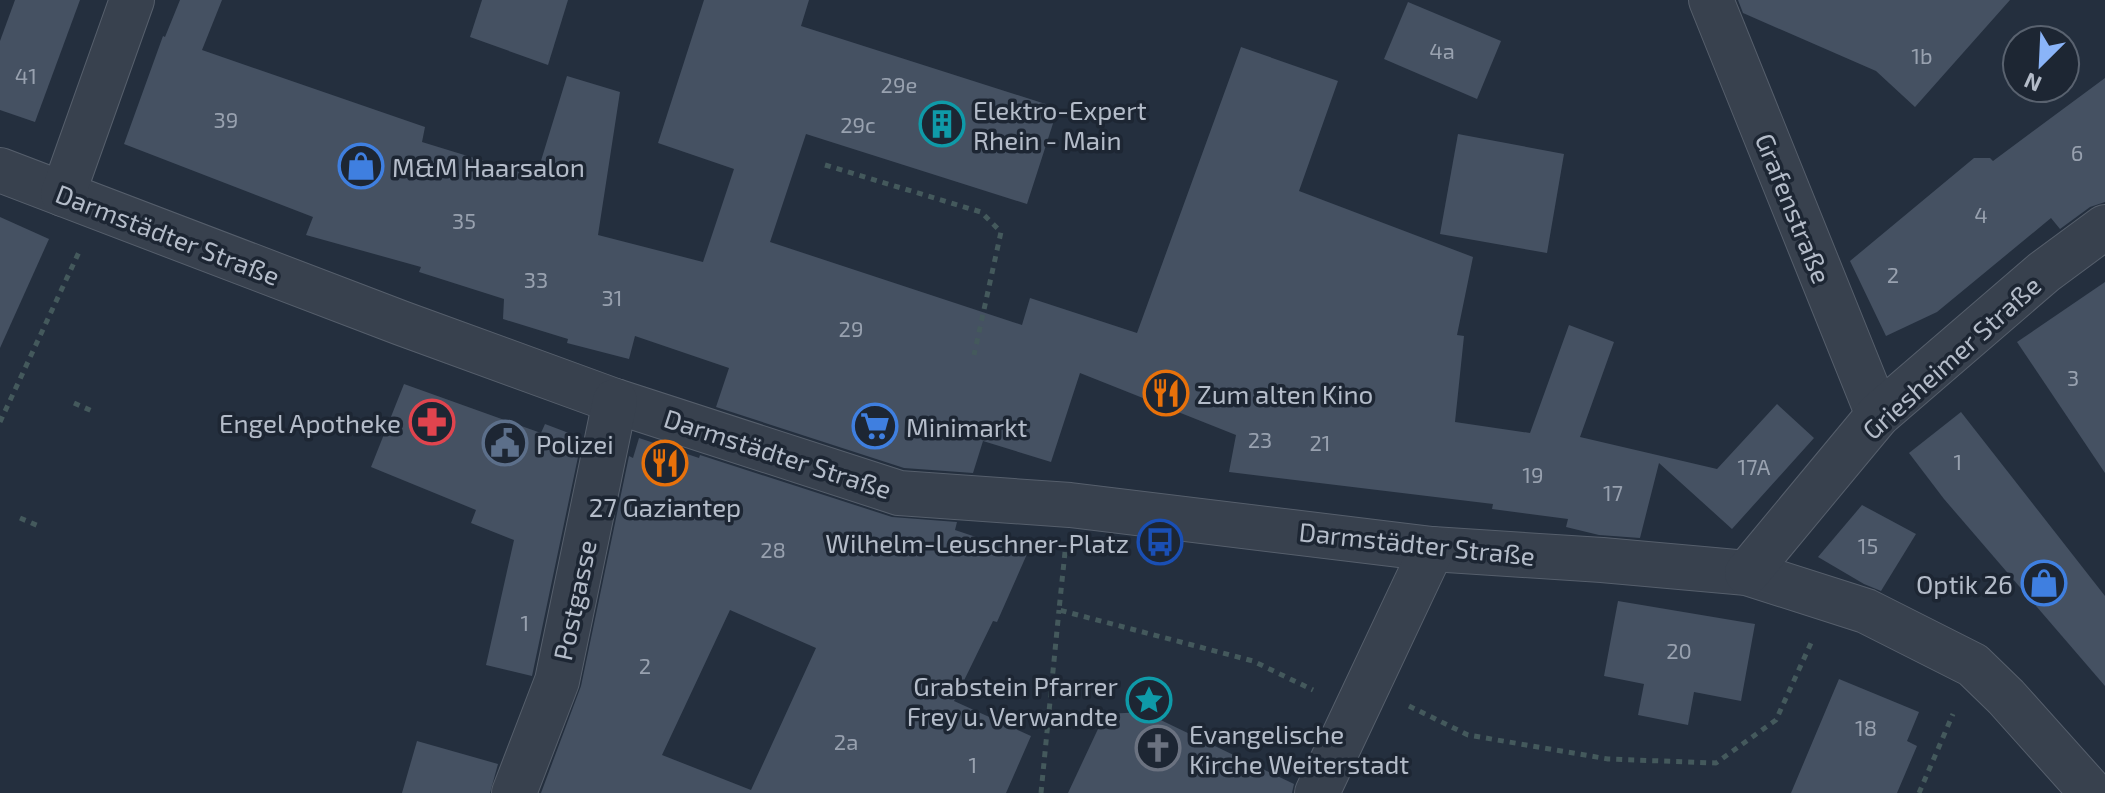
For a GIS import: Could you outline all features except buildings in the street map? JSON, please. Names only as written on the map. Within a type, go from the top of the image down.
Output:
[{"type":"street","points":[[82,201],[132,0]]},
{"type":"street","name":"Grafenstraße","points":[[1711,0],[1878,415]]},
{"type":"street","name":"Darmstädter Straße","points":[[0,170],[615,401],[899,493],[1070,505],[1432,549],[1747,573],[1866,611],[1973,665],[2092,793]]},
{"type":"street","name":"Griesheimer Straße","points":[[1747,573],[1878,415],[2044,272],[2105,227]]},
{"type":"street","name":"Postgasse","points":[[514,793],[557,681],[615,401]]},
{"type":"street","points":[[1317,793],[1432,549]]},
{"type":"path","points":[[825,165],[981,212],[1001,232],[974,355]]},
{"type":"path","points":[[0,422],[82,201]]},
{"type":"path","points":[[74,403],[92,411]]},
{"type":"path","points":[[1041,793],[1070,505]]},
{"type":"path","points":[[20,518],[41,527]]},
{"type":"path","points":[[1059,610],[1253,661],[1468,735],[1608,759],[1716,763],[1776,720],[1831,600]]},
{"type":"path","points":[[1919,793],[1973,665]]},
{"type":"place","name":"Elektro-Expert Rhein - Main","points":[[942,124]]},
{"type":"place","name":"M&M Haarsalon","points":[[361,166]]},
{"type":"place","name":"Zum alten Kino","points":[[1166,393]]},
{"type":"place","name":"Engel Apotheke","points":[[432,422]]},
{"type":"place","name":"Minimarkt","points":[[875,426]]},
{"type":"place","name":"Polizei","points":[[505,443]]},
{"type":"place","name":"27 Gaziantep","points":[[665,463]]},
{"type":"place","name":"Wilhelm-Leuschner-Platz","points":[[1160,542]]},
{"type":"place","name":"Optik 26","points":[[2044,583]]},
{"type":"place","name":"Grabstein Pfarrer Frey u. Verwandte","points":[[1149,700]]},
{"type":"place","name":"Evangelische Kirche Weiterstadt","points":[[1158,748]]}]
